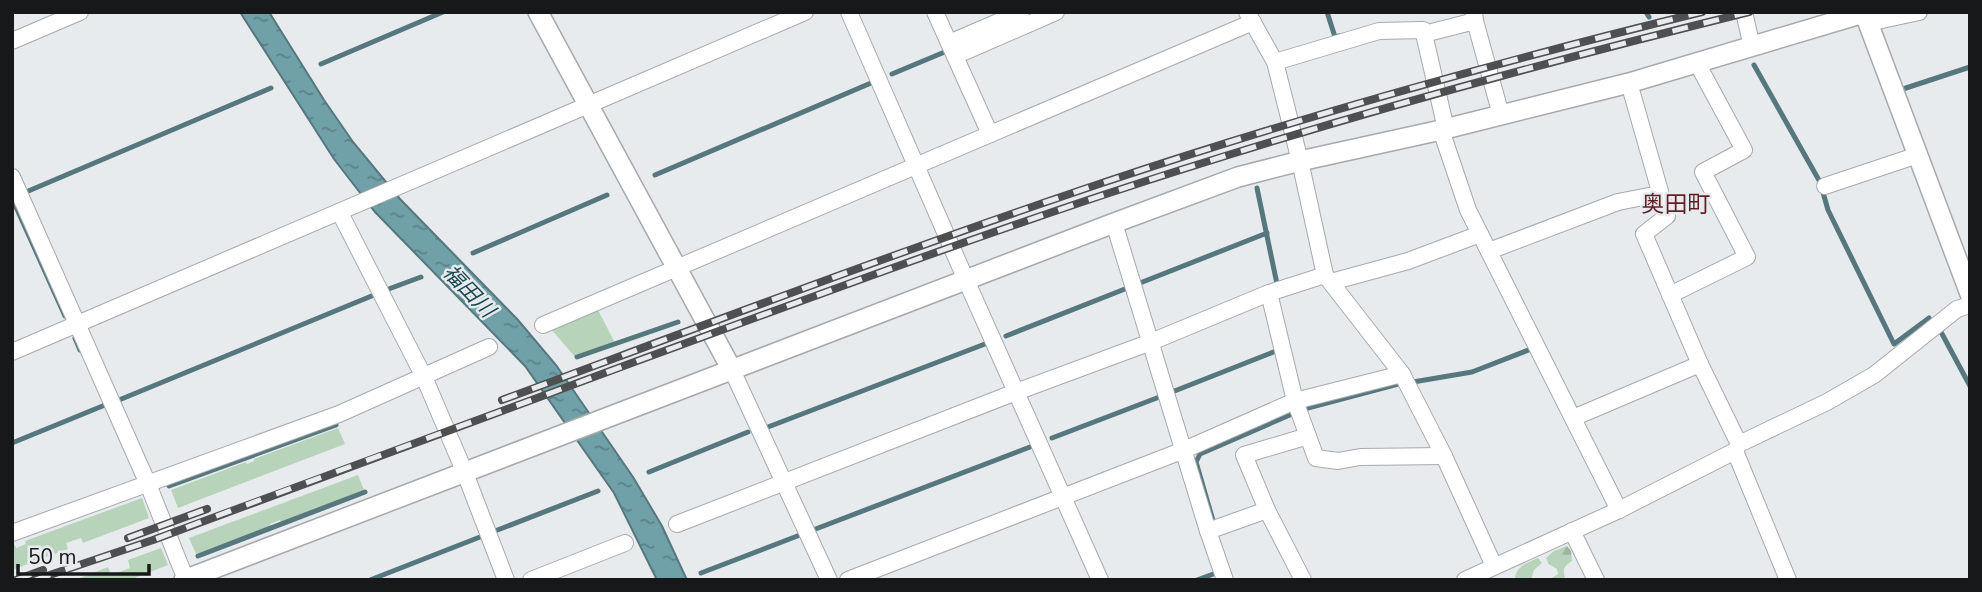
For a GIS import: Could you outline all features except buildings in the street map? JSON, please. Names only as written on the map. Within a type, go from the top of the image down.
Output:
[{"type":"street","points":[[12,41],[80,12]]},
{"type":"street","points":[[538,12],[732,370],[829,580]]},
{"type":"street","points":[[12,352],[805,12]]},
{"type":"street","points":[[849,12],[1100,580]]},
{"type":"street","points":[[936,12],[990,134]]},
{"type":"street","points":[[952,49],[1021,12]]},
{"type":"street","points":[[952,49],[1056,12]]},
{"type":"street","points":[[1744,12],[1752,47]]},
{"type":"street","points":[[12,177],[148,484],[185,580],[1238,177],[1629,83],[1865,16],[1919,12]]},
{"type":"street","points":[[1865,16],[1917,155],[1966,272],[1970,294]]},
{"type":"street","points":[[543,325],[990,134],[1250,17],[1275,62],[1328,279],[1402,374],[1444,456],[1494,566]]},
{"type":"street","points":[[1424,34],[1475,17],[1501,115]]},
{"type":"street","points":[[1275,62],[1379,31],[1423,30],[1444,129],[1464,198],[1619,510]]},
{"type":"street","points":[[1670,295],[1747,257],[1703,172],[1744,150],[1697,63]]},
{"type":"street","points":[[1629,83],[1667,216],[1644,234],[1737,447],[1788,580]]},
{"type":"street","points":[[1825,186],[1917,155]]},
{"type":"street","points":[[1489,251],[1618,202],[1659,194]]},
{"type":"street","points":[[340,213],[424,377],[506,580]]},
{"type":"street","points":[[1114,223],[1225,580]]},
{"type":"street","points":[[677,524],[1151,342],[1269,293],[1408,261],[1480,234]]},
{"type":"street","points":[[1269,293],[1295,401],[1316,458],[1338,461],[1360,457],[1444,456]]},
{"type":"street","points":[[1465,580],[1619,510],[1827,402],[1874,374],[1957,309],[1970,304]]},
{"type":"street","points":[[12,534],[339,414],[489,348]]},
{"type":"street","points":[[1573,418],[1700,364]]},
{"type":"street","points":[[848,580],[1184,450],[1295,401],[1402,374]]},
{"type":"street","points":[[1303,580],[1267,510],[1244,455],[1308,436]]},
{"type":"street","points":[[1208,531],[1267,510]]},
{"type":"street","points":[[1572,531],[1596,580]]},
{"type":"street","points":[[531,580],[625,543]]},
{"type":"green space","points":[[597,308],[615,343],[575,357],[551,329]]},
{"type":"green space","points":[[338,428],[345,444],[178,508],[171,490]]},
{"type":"green space","points":[[358,475],[364,490],[196,554],[189,538]]},
{"type":"green space","points":[[142,498],[149,518],[83,543],[81,538],[66,543],[68,549],[12,570],[12,546],[15,545],[16,548],[26,544],[25,541]]},
{"type":"green space","points":[[1567,546],[1571,551],[1572,561],[1565,568],[1565,577],[1563,580],[1549,580],[1558,574],[1557,569],[1549,564],[1546,558],[1554,551]]},
{"type":"green space","points":[[161,548],[168,565],[130,580],[75,580],[108,567],[111,575],[130,568],[128,560]]},
{"type":"green space","points":[[1538,558],[1542,563],[1534,570],[1531,580],[1515,580],[1519,568]]},
{"type":"water","name":"福田川","points":[[240,12],[269,12],[353,142],[400,199],[518,320],[556,365],[633,477],[662,526],[687,580],[657,580],[614,493],[525,366],[375,212],[334,159]]},
{"type":"waterway","points":[[321,64],[443,12]]},
{"type":"waterway","points":[[1327,12],[1335,37],[1339,36]]},
{"type":"waterway","points":[[1646,12],[1649,17]]},
{"type":"waterway","points":[[892,74],[947,51]]},
{"type":"waterway","points":[[1754,65],[1820,182],[1828,210],[1894,344],[1929,318]]},
{"type":"waterway","points":[[1903,89],[1970,67]]},
{"type":"waterway","points":[[655,175],[871,83]]},
{"type":"waterway","points":[[26,192],[271,88]]},
{"type":"waterway","points":[[1257,188],[1277,284]]},
{"type":"waterway","points":[[473,253],[607,195]]},
{"type":"waterway","points":[[12,198],[65,316]]},
{"type":"waterway","points":[[1140,283],[1267,233]]},
{"type":"waterway","points":[[386,290],[421,277]]},
{"type":"waterway","points":[[1006,336],[1130,287]]},
{"type":"waterway","points":[[119,400],[374,295]]},
{"type":"waterway","points":[[577,357],[678,322]]},
{"type":"waterway","points":[[1941,332],[1970,386]]},
{"type":"waterway","points":[[75,338],[80,350]]},
{"type":"waterway","points":[[768,427],[985,344]]},
{"type":"waterway","points":[[1413,382],[1472,372],[1531,349]]},
{"type":"waterway","points":[[1172,392],[1276,351]]},
{"type":"waterway","points":[[1304,409],[1402,383]]},
{"type":"waterway","points":[[1052,438],[1162,396]]},
{"type":"waterway","points":[[12,443],[105,405]]},
{"type":"waterway","points":[[1214,524],[1196,462],[1200,454],[1292,414]]},
{"type":"waterway","points":[[169,486],[336,425]]},
{"type":"waterway","points":[[649,472],[748,432]]},
{"type":"waterway","points":[[813,530],[1030,447]]},
{"type":"waterway","points":[[495,531],[598,491]]},
{"type":"waterway","points":[[198,556],[365,492]]},
{"type":"waterway","points":[[701,573],[800,535]]},
{"type":"waterway","points":[[370,580],[480,537]]},
{"type":"waterway","points":[[1197,580],[1216,573],[1216,570]]},
{"type":"railway","points":[[502,400],[878,261],[1179,158],[1402,91],[1702,12]]},
{"type":"railway","points":[[35,580],[153,540],[871,276],[1106,194],[1266,143],[1426,97],[1749,12]]},
{"type":"railway","points":[[128,538],[207,509]]},
{"type":"railway","points":[[16,580],[43,570]]},
{"type":"district","name":"奥田町","points":[[1676,204]]}]
